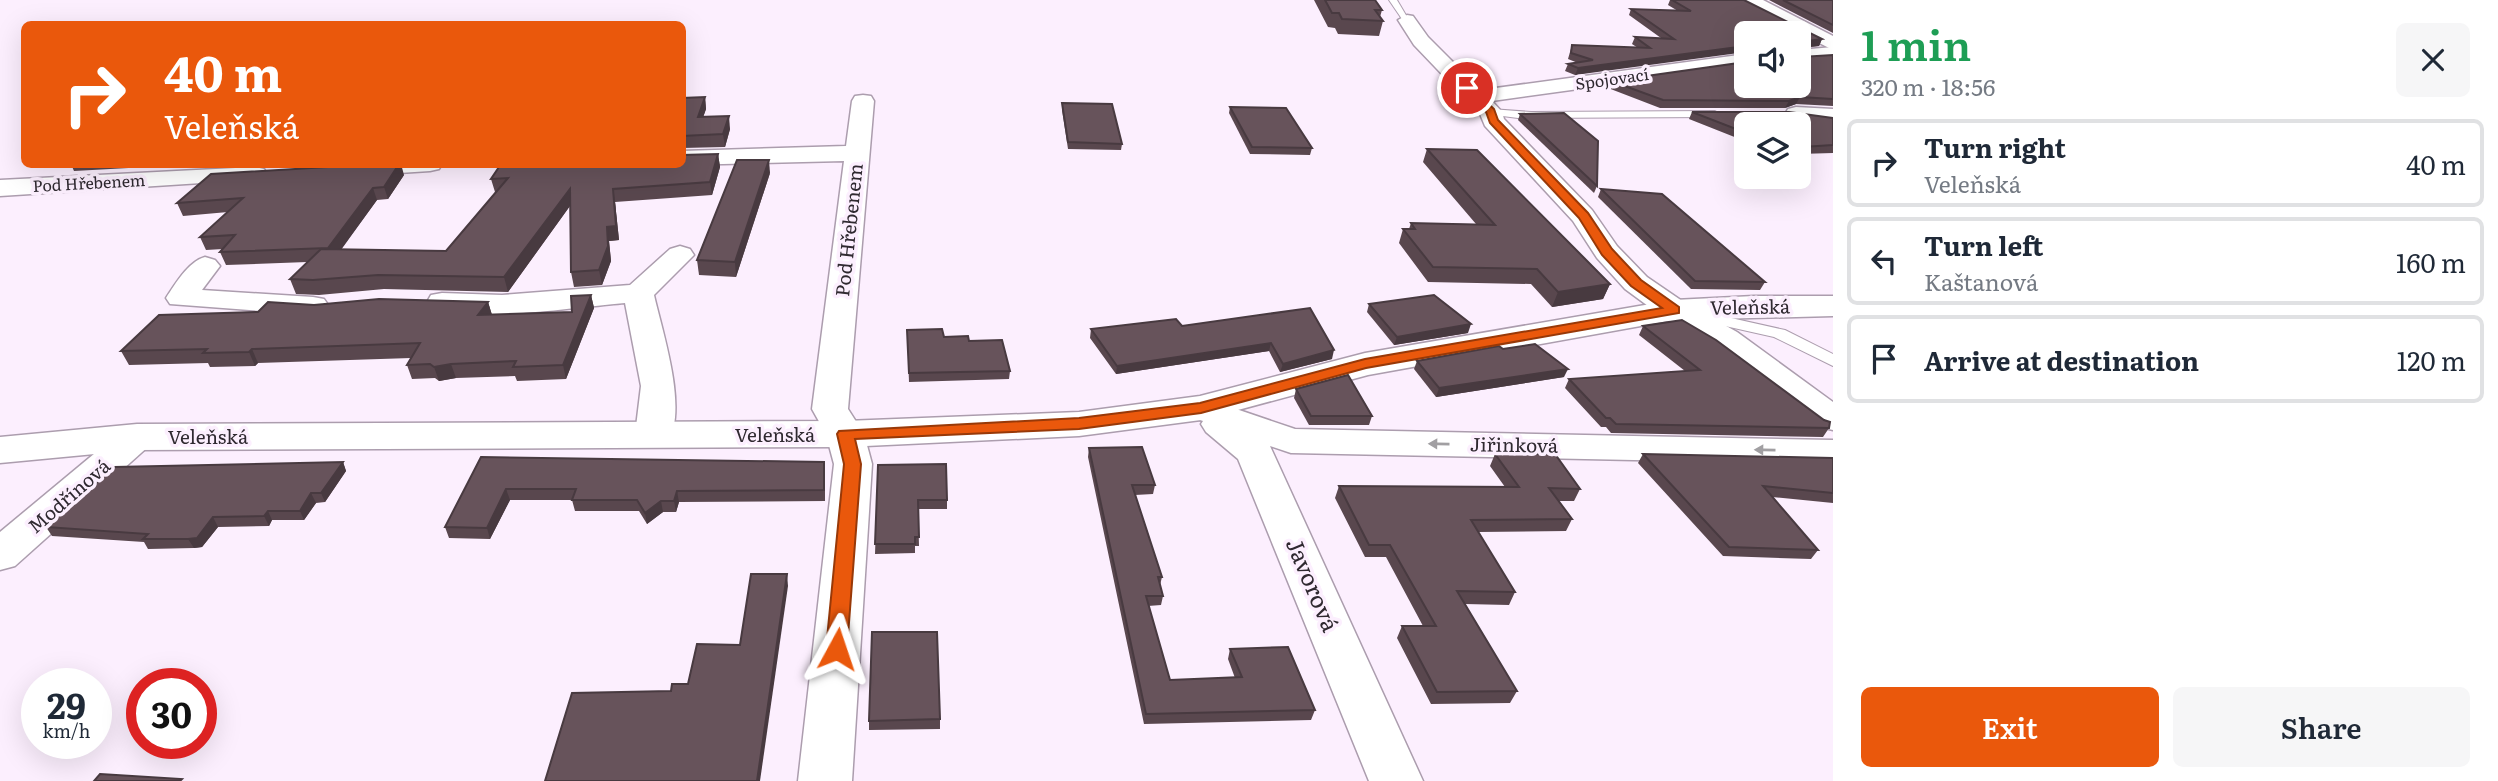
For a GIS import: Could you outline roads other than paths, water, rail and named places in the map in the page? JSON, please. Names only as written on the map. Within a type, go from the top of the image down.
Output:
[{"type":"street","points":[[1735,0],[1752,2],[1833,44]]},
{"type":"street","points":[[1407,20],[1421,41],[1484,104],[1493,121],[1583,216],[1607,252],[1636,283],[1674,310],[1725,339],[1833,419]]},
{"type":"street","points":[[1811,55],[1833,54]]},
{"type":"street","name":"Spojovací","points":[[1484,104],[1734,62]]},
{"type":"street","points":[[857,153],[863,101]]},
{"type":"street","points":[[1811,115],[1833,116]]},
{"type":"street","name":"Pod Hřebenem","points":[[686,158],[857,153],[830,409],[845,434],[853,464],[825,781]]},
{"type":"street","points":[[333,170],[365,168]]},
{"type":"street","name":"Pod Hřebenem","points":[[0,188],[277,173]]},
{"type":"street","points":[[410,302],[502,303],[638,293],[680,255]]},
{"type":"street","points":[[205,266],[181,298],[319,307],[345,304]]},
{"type":"street","points":[[638,293],[658,386],[654,435]]},
{"type":"street","name":"Veleňská","points":[[0,450],[137,438],[845,434],[1079,424],[1201,408],[1365,364],[1674,310],[1833,306]]},
{"type":"street","name":"Jiřinková","points":[[1201,408],[1291,441],[1833,452]]},
{"type":"street","name":"Javorová","points":[[1201,408],[1255,453],[1396,781]]},
{"type":"street","name":"Modřínová","points":[[0,555],[137,438]]},
{"type":"lane","points":[[1393,0],[1407,20]]},
{"type":"lane","points":[[1484,104],[1544,117],[1552,114],[1598,113],[1727,114]]},
{"type":"lane","points":[[1674,310],[1779,333],[1833,361]]}]
